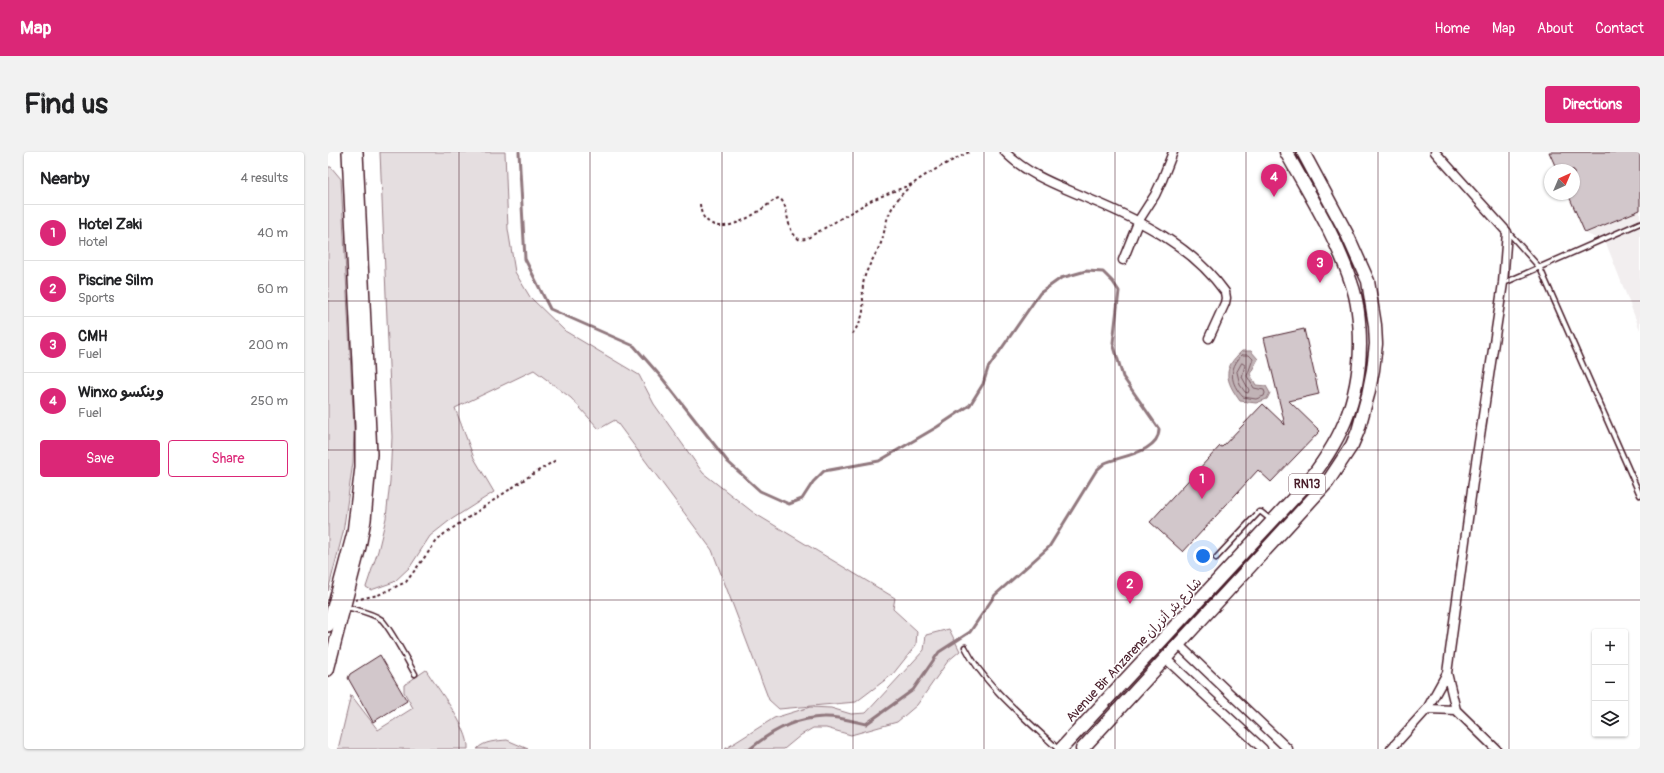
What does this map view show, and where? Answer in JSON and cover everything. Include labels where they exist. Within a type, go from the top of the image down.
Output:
[{"type":"main road","points":[[328,626],[354,533],[361,468],[361,426],[348,152]]},
{"type":"main road","points":[[328,670],[360,547],[365,520],[371,454],[357,152]]},
{"type":"main road","name":"Avenue Bir Anzarene شارع بئر أنزران","points":[[1061,749],[1318,471],[1338,439],[1354,400],[1360,351],[1358,314],[1352,283],[1345,263],[1333,238],[1286,152]]},
{"type":"main road","name":"RN13","points":[[1082,749],[1327,483],[1352,445],[1358,431],[1368,395],[1376,344],[1373,307],[1368,281],[1347,234],[1303,152]]},
{"type":"main road","points":[[1168,634],[1178,645]]},
{"type":"main road","points":[[1155,648],[1166,659]]},
{"type":"street","points":[[1005,152],[1021,166],[1050,182],[1139,220],[1187,253],[1225,292],[1225,303],[1209,338]]},
{"type":"street","points":[[1123,260],[1139,220],[1157,190],[1172,152]]},
{"type":"street","points":[[1394,748],[1427,709],[1447,673],[1473,482],[1503,284],[1507,232],[1435,152]]},
{"type":"street","points":[[1178,645],[1288,749]]},
{"type":"street","points":[[1166,659],[1263,749]]},
{"type":"street","points":[[1447,673],[1456,710],[1496,749]]},
{"type":"street","points":[[1427,709],[1456,710]]},
{"type":"lane","points":[[1503,284],[1640,223]]},
{"type":"lane","points":[[1507,232],[1540,268],[1640,495]]},
{"type":"lane","points":[[1216,558],[1259,512],[1272,521]]},
{"type":"lane","points":[[345,603],[381,620],[388,628],[415,674]]},
{"type":"lane","points":[[965,647],[971,660],[986,680],[1058,749]]},
{"type":"path","points":[[700,204],[701,214],[704,218],[715,225],[720,226],[746,219],[779,198],[783,201],[790,229],[793,234],[800,240],[806,239],[872,200],[912,184],[969,152]]},
{"type":"path","points":[[852,334],[862,321],[864,308],[864,279],[881,243],[888,216],[902,194],[912,184]]},
{"type":"path","points":[[345,603],[378,595],[406,582],[432,547],[444,534],[528,477],[556,460]]},
{"type":"shaded area","points":[[380,152],[505,152],[508,229],[515,272],[530,297],[565,331],[639,375],[654,404],[703,473],[754,513],[895,598],[893,609],[917,631],[916,645],[893,674],[856,702],[779,709],[769,700],[712,550],[615,420],[599,429],[571,398],[534,370],[455,408],[474,458],[494,492],[449,521],[430,536],[410,567],[394,582],[371,590],[366,587],[378,551],[386,518],[390,481],[392,437]]},
{"type":"shaded area","points":[[328,167],[331,167],[341,179],[354,429],[353,462],[343,533],[328,591]]},
{"type":"shaded area","points":[[1640,210],[1640,330],[1606,243],[1585,233]]},
{"type":"shaded area","points":[[949,629],[960,651],[948,661],[917,705],[897,722],[851,735],[826,728],[813,728],[801,735],[784,749],[725,749],[774,718],[810,707],[831,708],[851,714],[866,713],[924,650],[926,635]]},
{"type":"shaded area","points":[[426,670],[445,698],[464,731],[468,749],[338,749],[351,695],[378,730],[413,708],[404,692],[404,685]]},
{"type":"shaded area","points":[[507,740],[528,749],[477,749],[483,744]]},
{"type":"water","points":[[1242,351],[1251,351],[1258,359],[1250,374],[1256,385],[1266,386],[1270,393],[1267,399],[1256,403],[1240,401],[1231,387],[1228,375],[1229,369],[1231,363]]},
{"type":"building","points":[[1549,152],[1640,152],[1640,210],[1585,233],[1571,200],[1580,200],[1580,164],[1554,164]]},
{"type":"building","points":[[1304,329],[1319,394],[1289,401],[1320,431],[1271,482],[1258,470],[1183,552],[1150,522],[1220,446],[1222,447],[1263,404],[1285,425],[1264,338]]},
{"type":"building","points":[[380,655],[407,701],[373,722],[348,678],[350,674]]},
{"type":"waterway","points":[[519,152],[525,259],[550,309],[634,346],[662,378],[728,462],[760,491],[789,504],[802,499],[813,482],[824,471],[879,461],[937,427],[970,405],[983,384],[988,368],[1040,293],[1061,278],[1086,271],[1103,272],[1113,282],[1119,291],[1113,343],[1123,377],[1159,429],[1158,437],[1147,448],[1105,463],[1096,471],[1049,547],[995,595],[970,632],[939,652],[913,690],[866,724],[834,717],[803,720],[784,727],[766,737],[750,749]]},
{"type":"place","name":"Winxo وينكسو","points":[[1274,197]]},
{"type":"place","name":"CMH","points":[[1320,283]]},
{"type":"place","name":"Hotel Zaki","points":[[1202,499]]},
{"type":"place","name":"Piscine Silm","points":[[1130,604]]}]
